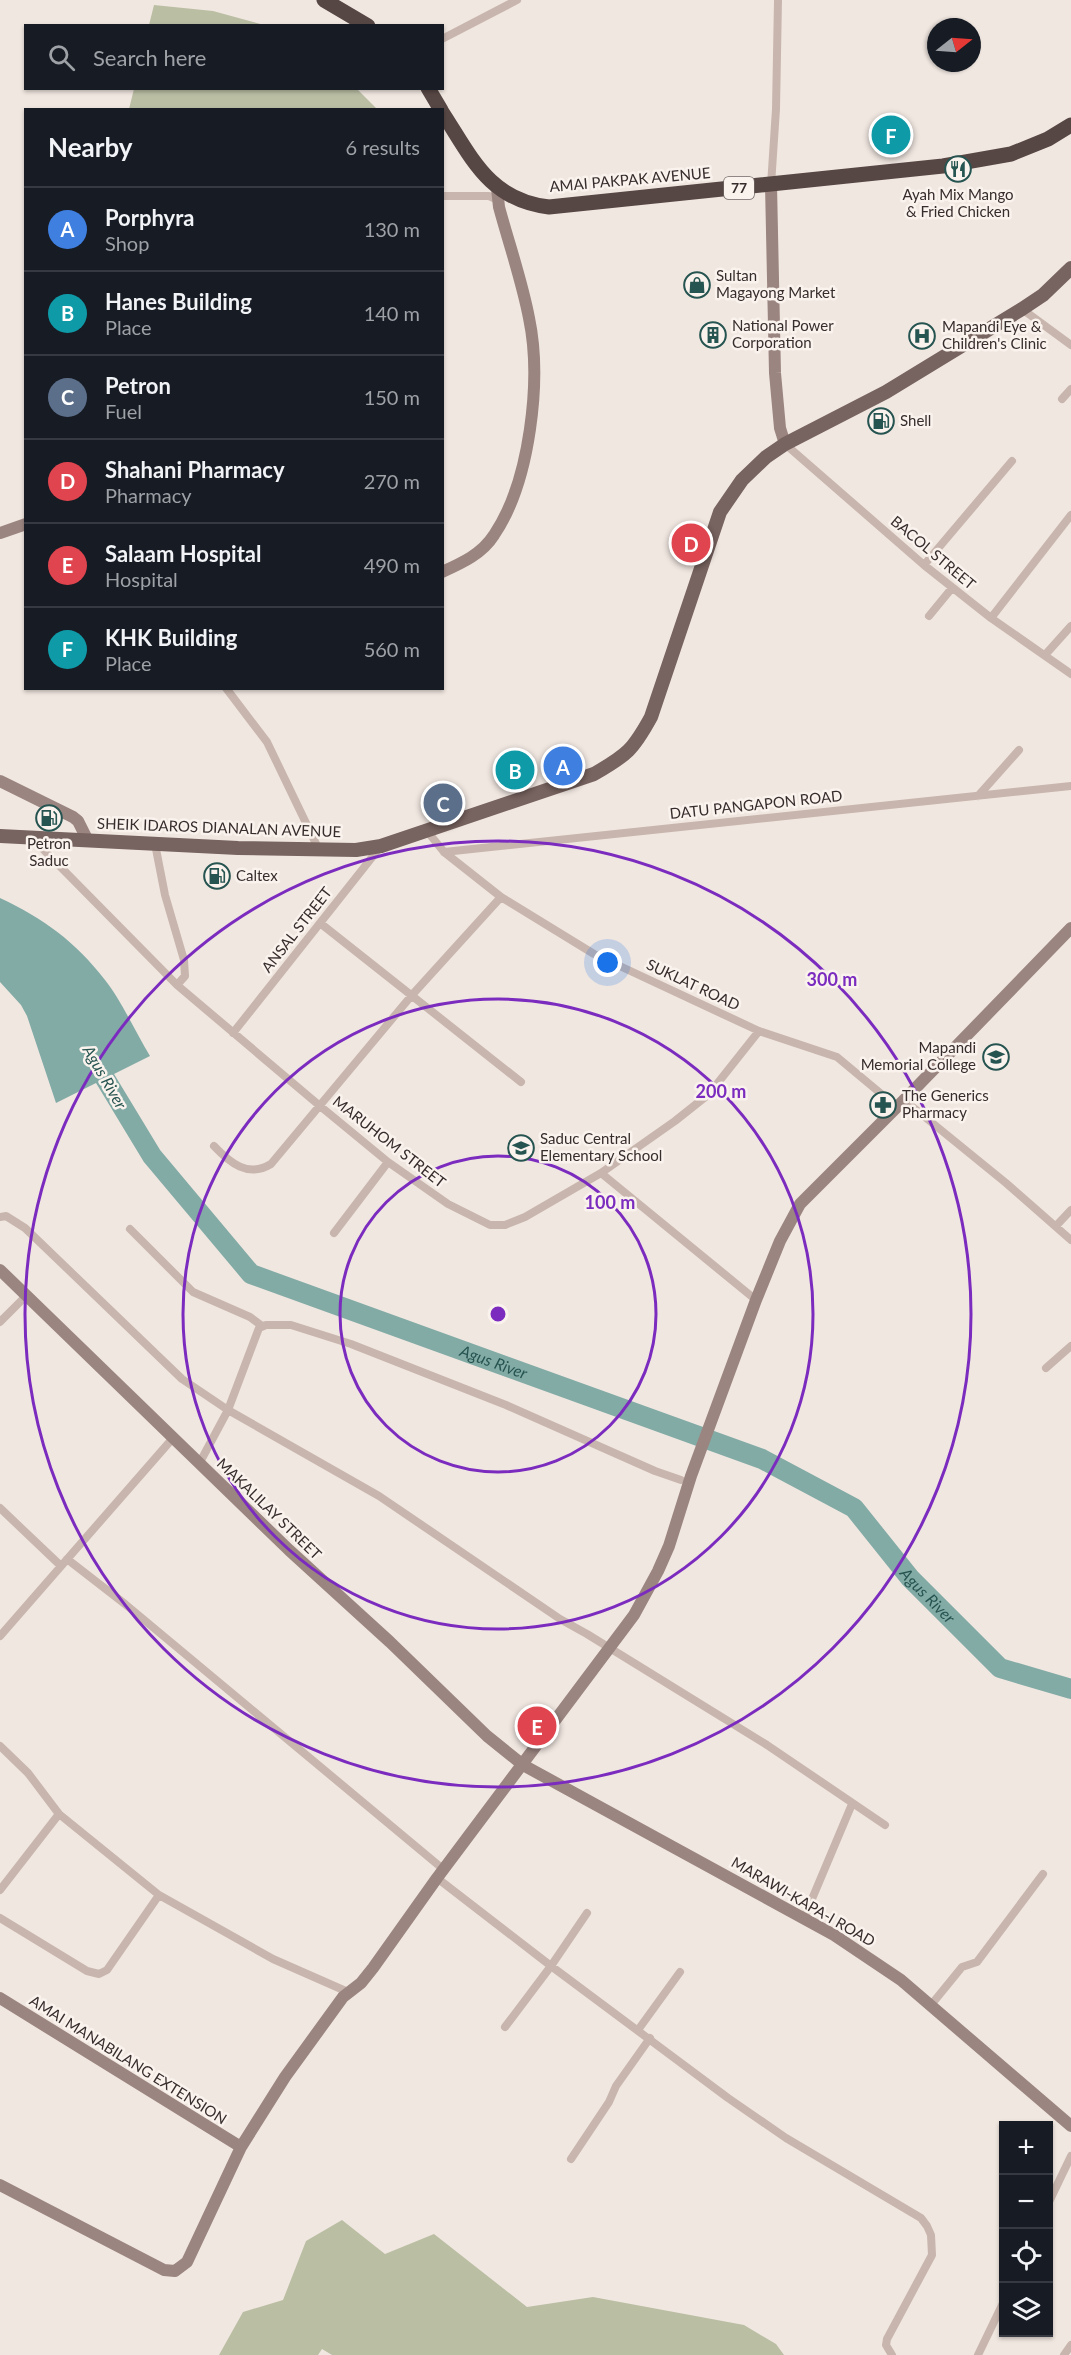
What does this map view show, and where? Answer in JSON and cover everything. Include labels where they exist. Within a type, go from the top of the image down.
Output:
[{"type":"highway","points":[[324,0],[365,24]]},
{"type":"highway","name":"AMAI PAKPAK AVENUE","points":[[429,90],[440,108]]},
{"type":"highway","name":"AMAI PAKPAK AVENUE","points":[[444,114],[497,194],[549,207],[943,166],[1011,154],[1048,139],[1071,125]]},
{"type":"main road","points":[[771,185],[775,373],[780,428],[785,444]]},
{"type":"main road","points":[[444,571],[468,560],[494,536],[525,461],[531,421],[534,391],[530,319],[497,194]]},
{"type":"main road","name":"SHEIK IDAROS DIANALAN AVENUE","points":[[0,836],[155,844],[356,850],[381,846],[594,774],[618,760],[636,745],[651,717],[720,512],[742,480],[766,457],[785,444],[886,392],[1043,296],[1071,268]]},
{"type":"main road","points":[[0,533],[24,525]]},
{"type":"main road","points":[[0,781],[73,817],[78,821],[87,839]]},
{"type":"main road","points":[[0,2185],[164,2270],[175,2271],[187,2262],[241,2147],[285,2077],[348,1992],[361,1983],[374,1968],[440,1874],[634,1615],[669,1546],[686,1478],[723,1390],[780,1241],[800,1204],[901,1104],[1071,928]]},
{"type":"main road","name":"MAKALILAY STREET","points":[[0,1270],[199,1464],[487,1736],[523,1764]]},
{"type":"main road","name":"MARAWI-KAPA-I ROAD","points":[[523,1764],[804,1918],[868,1956],[931,2005],[1071,2126]]},
{"type":"main road","name":"AMAI MANABILANG EXTENSION","points":[[0,1998],[241,2147]]},
{"type":"street","points":[[444,38],[517,0]]},
{"type":"street","points":[[771,185],[777,86],[778,0]]},
{"type":"street","points":[[444,196],[497,194]]},
{"type":"street","points":[[1022,309],[1071,345]]},
{"type":"street","points":[[1062,399],[1071,389]]},
{"type":"street","name":"BACOL STREET","points":[[785,444],[924,566],[991,618],[1071,674]]},
{"type":"street","points":[[924,566],[1012,460]]},
{"type":"street","points":[[991,618],[1071,515]]},
{"type":"street","points":[[929,616],[952,588]]},
{"type":"street","points":[[1045,655],[1071,626]]},
{"type":"street","points":[[228,690],[267,742],[319,850]]},
{"type":"street","points":[[978,796],[1019,750]]},
{"type":"street","name":"DATU PANGAPON ROAD","points":[[444,852],[1071,786]]},
{"type":"street","name":"SUKLAT ROAD","points":[[427,831],[444,852],[501,897],[594,954],[759,1031],[837,1057],[1006,1183],[1071,1240]]},
{"type":"street","name":"MARUHOM STREET","points":[[32,837],[177,985],[388,1162],[448,1204],[481,1222],[499,1226],[525,1217],[600,1173],[675,1121],[709,1094],[759,1031]]},
{"type":"street","points":[[155,844],[165,895],[186,970],[185,976],[177,985]]},
{"type":"street","name":"ANSAL STREET","points":[[233,1033],[381,846]]},
{"type":"street","points":[[214,1146],[223,1156],[243,1169],[262,1170],[271,1164],[412,995],[501,897]]},
{"type":"street","points":[[320,922],[521,1082]]},
{"type":"street","points":[[333,1233],[388,1162]]},
{"type":"street","points":[[600,1173],[756,1300]]},
{"type":"street","points":[[1056,1226],[1071,1210]]},
{"type":"street","points":[[0,1217],[6,1216],[25,1228],[182,1378],[228,1410],[379,1496],[560,1619],[767,1745],[885,1825]]},
{"type":"street","points":[[130,1229],[193,1292],[250,1317],[262,1326]]},
{"type":"street","points":[[0,1322],[26,1296]]},
{"type":"street","points":[[199,1464],[228,1410],[259,1328],[266,1324],[291,1325],[351,1344],[506,1405],[655,1471],[686,1478]]},
{"type":"street","points":[[1046,1368],[1071,1346]]},
{"type":"street","points":[[0,1636],[173,1438]]},
{"type":"street","points":[[0,1508],[61,1566]]},
{"type":"street","points":[[68,1558],[551,1966],[728,2098],[786,2138],[913,2212],[927,2226],[931,2235],[932,2255],[887,2338],[886,2345],[892,2355]]},
{"type":"street","points":[[0,1746],[28,1773],[59,1814],[159,1894],[273,1959],[348,1992]]},
{"type":"street","points":[[804,1918],[852,1804]]},
{"type":"street","points":[[0,1890],[59,1814]]},
{"type":"street","points":[[931,2005],[962,1967],[977,1962],[1043,1874]]},
{"type":"street","points":[[0,1918],[87,1971],[99,1974],[107,1970],[159,1894]]},
{"type":"street","points":[[505,2027],[587,1913]]},
{"type":"street","points":[[638,2030],[680,1972]]},
{"type":"street","points":[[571,2159],[609,2102],[616,2086],[650,2038]]},
{"type":"street","points":[[1053,2194],[1071,2156]]},
{"type":"street","points":[[978,2355],[999,2311]]},
{"type":"street","points":[[1064,2355],[1071,2345]]},
{"type":"green space","points":[[154,5],[213,11],[260,24],[149,24]]},
{"type":"green space","points":[[134,90],[358,90],[376,108],[129,108]]},
{"type":"green space","points":[[342,2220],[385,2254],[434,2234],[527,2307],[593,2297],[744,2325],[776,2344],[784,2355],[332,2355],[322,2349],[318,2355],[219,2355],[243,2312],[283,2300],[306,2241]]},
{"type":"water","points":[[0,898],[58,932],[94,966],[123,1007],[150,1056],[56,1103],[27,1016],[21,1005],[0,982]]},
{"type":"waterway","name":"Agus River","points":[[92,1057],[152,1156],[251,1274],[762,1459],[854,1508],[910,1578],[1000,1668],[1071,1689]]},
{"type":"place","name":"KHK Building","points":[[891,135]]},
{"type":"place","name":"Ayah Mix Mango & Fried Chicken","points":[[958,169]]},
{"type":"place","name":"Sultan Magayong Market","points":[[697,285]]},
{"type":"place","name":"National Power Corporation","points":[[713,335]]},
{"type":"place","name":"Mapandi Eye & Children's Clinic","points":[[922,336]]},
{"type":"place","name":"Shell","points":[[881,421]]},
{"type":"place","name":"Shahani Pharmacy","points":[[691,543]]},
{"type":"place","name":"Porphyra","points":[[563,766]]},
{"type":"place","name":"Hanes Building","points":[[515,770]]},
{"type":"place","name":"Petron","points":[[443,803]]},
{"type":"place","name":"Petron Saduc","points":[[49,818]]},
{"type":"place","name":"Caltex","points":[[217,876]]},
{"type":"place","name":"Mapandi Memorial College","points":[[996,1057]]},
{"type":"place","name":"The Generics Pharmacy","points":[[883,1105]]},
{"type":"place","name":"Saduc Central Elementary School","points":[[521,1148]]},
{"type":"place","name":"Salaam Hospital","points":[[537,1726]]}]
